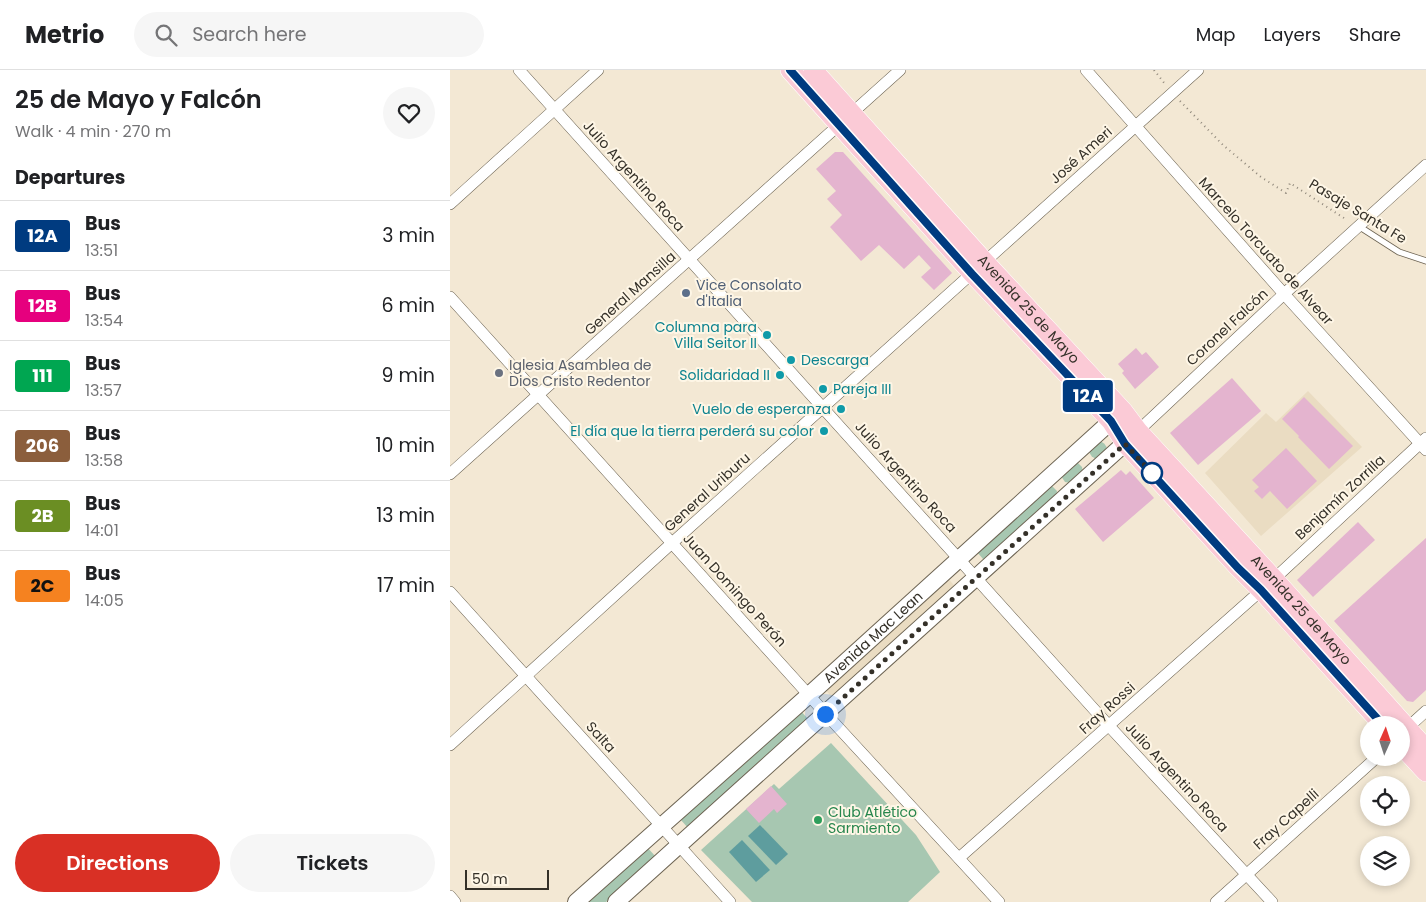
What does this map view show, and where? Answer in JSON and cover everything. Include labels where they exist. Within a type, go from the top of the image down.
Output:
[{"type":"main road","name":"Avenida 25 de Mayo","points":[[790,70],[845,119],[979,268],[1117,416],[1132,437],[1268,584],[1385,716]]},
{"type":"main road","name":"Avenida 25 de Mayo","points":[[813,70],[845,119]]},
{"type":"main road","name":"Avenida Mac Lean","points":[[576,902],[660,825],[809,695],[1117,416]]},
{"type":"main road","name":"Avenida Mac Lean","points":[[616,902],[1132,437]]},
{"type":"main road","points":[[1079,450],[1096,469]]},
{"type":"main road","points":[[1050,476],[1068,494]]},
{"type":"main road","name":"Avenida 25 de Mayo","points":[[1268,584],[1376,716]]},
{"type":"main road","name":"Avenida 25 de Mayo","points":[[1410,740],[1426,749]]},
{"type":"main road","name":"Avenida 25 de Mayo","points":[[1410,747],[1426,772]]},
{"type":"street","name":"Julio Argentino Roca","points":[[519,70],[1109,726],[1272,902]]},
{"type":"street","points":[[450,204],[598,70]]},
{"type":"street","name":"General Mansilla","points":[[450,474],[900,70]]},
{"type":"street","name":"Marcelo Torcuato de Alvear","points":[[1086,70],[1284,294],[1424,443]]},
{"type":"street","name":"José Ameri","points":[[979,268],[1198,70]]},
{"type":"street","name":"Coronel Falcón","points":[[1132,437],[1284,294],[1360,227],[1426,165]]},
{"type":"street","name":"General Uriburu","points":[[450,745],[979,268]]},
{"type":"street","name":"Juan Domingo Perón","points":[[450,297],[825,714],[999,902]]},
{"type":"street","name":"Benjamín Zorrilla","points":[[1268,584],[1424,443]]},
{"type":"street","name":"Fray Rossi","points":[[959,858],[1268,584]]},
{"type":"street","name":"Salta","points":[[450,592],[730,902]]},
{"type":"street","points":[[1410,728],[1426,711]]},
{"type":"street","name":"Fray Capelli","points":[[1216,902],[1367,766]]},
{"type":"street","points":[[450,896],[455,902]]},
{"type":"lane","name":"Pasaje Santa Fe","points":[[1360,227],[1400,252],[1426,261]]},
{"type":"path","name":"Pasaje Santa Fe","points":[[1154,70],[1172,93],[1222,145],[1261,177],[1286,193],[1290,183],[1340,217],[1360,227]]},
{"type":"shaded area","points":[[1308,391],[1362,447],[1261,536],[1205,473],[1266,413],[1276,422]]},
{"type":"shaded area","points":[[947,577],[957,589],[834,700],[824,688]]},
{"type":"green space","points":[[1094,441],[1102,441],[1107,446],[1105,457],[1094,459],[1089,454],[1089,446]]},
{"type":"green space","points":[[1071,463],[1078,463],[1082,467],[1083,473],[1071,483],[1065,482],[1061,476]]},
{"type":"green space","points":[[1051,485],[1057,491],[1056,497],[989,559],[983,559],[977,552]]},
{"type":"green space","points":[[799,709],[809,720],[689,829],[680,819]]},
{"type":"green space","name":"Club Atlético Sarmiento","points":[[831,743],[916,835],[940,872],[908,902],[752,902],[701,850],[774,784],[779,789]]},
{"type":"green space","points":[[646,846],[656,857],[606,902],[585,902]]},
{"type":"water","points":[[760,825],[788,854],[776,865],[748,836]]},
{"type":"water","points":[[742,840],[770,870],[756,882],[729,852]]},
{"type":"building","points":[[835,152],[843,152],[952,273],[934,290],[921,277],[931,268],[919,255],[904,269],[879,245],[861,261],[830,227],[842,215],[827,199],[836,191],[816,169]]},
{"type":"building","points":[[1136,348],[1142,355],[1146,352],[1159,367],[1135,389],[1122,373],[1124,371],[1118,364]]},
{"type":"building","points":[[1232,378],[1261,411],[1198,465],[1170,433]]},
{"type":"building","points":[[1304,397],[1353,446],[1329,469],[1282,419]]},
{"type":"building","points":[[1286,448],[1317,481],[1287,509],[1270,491],[1262,499],[1254,491],[1259,487],[1252,480]]},
{"type":"building","points":[[1121,470],[1126,475],[1130,471],[1154,498],[1103,542],[1075,509]]},
{"type":"building","points":[[1358,522],[1375,540],[1313,597],[1297,580]]},
{"type":"building","points":[[1426,538],[1426,690],[1413,702],[1407,701],[1334,621]]},
{"type":"building","points":[[771,786],[787,804],[777,813],[774,809],[759,823],[746,809]]},
{"type":"bus line","name":"12A","points":[[790,70],[972,274],[1111,421],[1125,444],[1375,716]]},
{"type":"place","name":"Vice Consolato d'Italia","points":[[686,293]]},
{"type":"place","name":"Columna para Villa Seitor II","points":[[767,335]]},
{"type":"place","name":"Descarga","points":[[791,360]]},
{"type":"place","name":"Iglesia Asamblea de Dios Cristo Redentor","points":[[499,373]]},
{"type":"place","name":"Solidaridad II","points":[[780,375]]},
{"type":"place","name":"Pareja III","points":[[823,389]]},
{"type":"place","name":"Vuelo de esperanza","points":[[841,409]]},
{"type":"place","name":"El día que la tierra perderá su color","points":[[824,431]]},
{"type":"place","name":"Club Atlético Sarmiento","points":[[818,820]]},
{"type":"route","points":[[825,714],[1125,444],[1152,473]]}]
